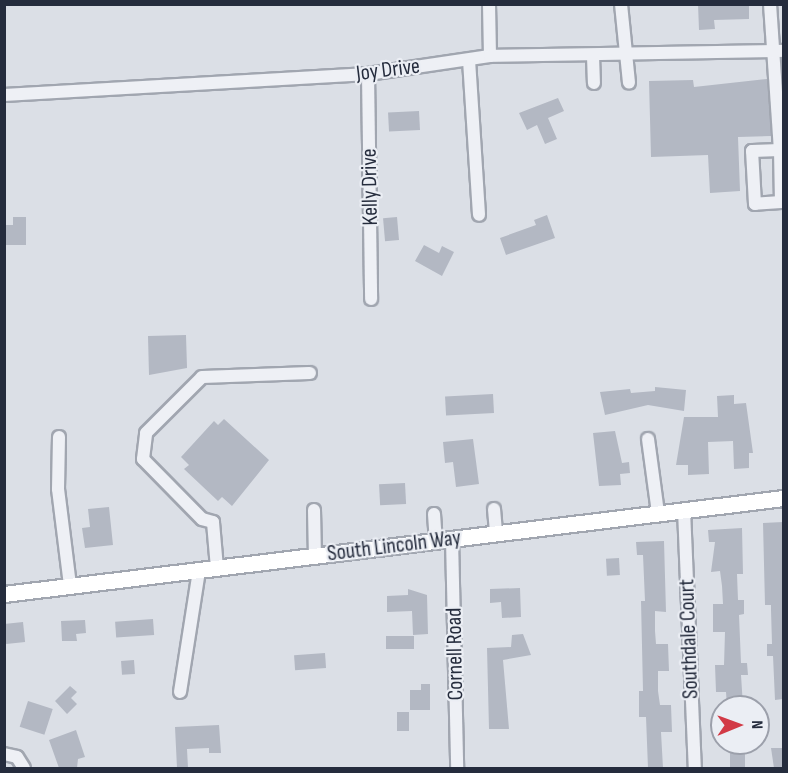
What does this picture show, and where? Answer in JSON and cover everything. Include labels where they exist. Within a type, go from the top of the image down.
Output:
[{"type":"main road","name":"South Lincoln Way","points":[[4,594],[783,498]]},
{"type":"street","points":[[489,4],[490,56]]},
{"type":"street","points":[[621,4],[624,55],[629,83]]},
{"type":"street","points":[[770,4],[778,52],[780,150],[779,205],[755,204],[752,151],[780,150]]},
{"type":"street","name":"Joy Drive","points":[[4,95],[368,74],[490,56],[778,52]]},
{"type":"street","points":[[593,56],[594,83]]},
{"type":"street","points":[[469,60],[479,215]]},
{"type":"street","name":"Kelly Drive","points":[[368,74],[371,299]]},
{"type":"street","points":[[217,568],[213,522],[202,519],[143,459],[146,433],[202,377],[310,373]]},
{"type":"street","points":[[59,437],[58,489],[70,586]]},
{"type":"street","points":[[648,439],[658,513]]},
{"type":"street","points":[[494,509],[496,533]]},
{"type":"street","points":[[314,510],[315,556]]},
{"type":"street","name":"Southdale Court","points":[[684,510],[695,768]]},
{"type":"street","points":[[434,514],[436,541]]},
{"type":"street","name":"Cornell Road","points":[[452,539],[457,768]]},
{"type":"street","points":[[180,692],[199,570]]},
{"type":"street","points":[[4,754],[17,757],[24,768]]},
{"type":"building","points":[[698,4],[749,4],[749,19],[714,20],[715,29],[699,30]]},
{"type":"building","points":[[767,79],[771,136],[738,137],[740,191],[710,193],[708,155],[651,157],[649,81],[693,80],[694,87]]},
{"type":"building","points":[[558,98],[564,111],[548,118],[557,139],[545,144],[537,125],[527,130],[519,113]]},
{"type":"building","points":[[419,111],[420,130],[389,132],[388,113]]},
{"type":"building","points":[[547,215],[555,238],[506,255],[500,238],[536,225],[534,220]]},
{"type":"building","points":[[13,217],[26,217],[26,245],[4,245],[4,225],[13,225]]},
{"type":"building","points":[[397,217],[399,240],[385,241],[383,218]]},
{"type":"building","points":[[424,245],[439,253],[442,246],[454,252],[442,276],[415,261]]},
{"type":"building","points":[[186,335],[187,368],[149,375],[148,336]]},
{"type":"building","points":[[655,387],[686,390],[684,411],[648,405],[605,415],[600,392],[630,389],[631,393],[655,391]]},
{"type":"building","points":[[493,394],[494,413],[446,415],[445,397]]},
{"type":"building","points":[[734,395],[734,404],[746,403],[753,453],[749,453],[749,468],[734,469],[733,441],[708,442],[709,474],[688,475],[688,465],[676,465],[684,417],[718,417],[717,396]]},
{"type":"building","points":[[224,419],[269,460],[232,506],[222,497],[218,501],[184,469],[189,465],[181,457],[214,421],[218,425]]},
{"type":"building","points":[[615,431],[622,463],[629,462],[630,473],[620,474],[621,485],[599,486],[593,433]]},
{"type":"building","points":[[473,439],[479,484],[456,487],[453,462],[445,463],[443,442]]},
{"type":"building","points":[[405,483],[406,504],[380,505],[379,484]]},
{"type":"building","points":[[109,507],[113,545],[85,548],[82,528],[90,527],[88,509]]},
{"type":"building","points":[[783,522],[783,699],[775,700],[773,656],[767,656],[767,644],[772,644],[771,605],[765,605],[763,523]]},
{"type":"building","points":[[742,528],[743,574],[737,574],[738,600],[744,600],[744,614],[739,615],[741,663],[747,663],[748,675],[741,675],[742,695],[726,695],[726,692],[716,692],[715,665],[724,665],[725,632],[713,632],[713,604],[723,604],[720,571],[711,572],[715,542],[709,542],[708,530]]},
{"type":"building","points":[[664,541],[666,612],[655,611],[655,631],[656,644],[668,644],[669,671],[658,671],[658,691],[660,705],[671,705],[672,732],[661,732],[663,768],[648,768],[646,717],[639,717],[639,691],[643,691],[641,601],[645,601],[643,555],[637,555],[636,542]]},
{"type":"building","points":[[619,558],[620,575],[607,576],[606,559]]},
{"type":"building","points":[[520,588],[521,617],[502,618],[501,602],[490,603],[490,589]]},
{"type":"building","points":[[408,589],[427,595],[428,634],[413,635],[412,611],[387,612],[387,596],[408,595]]},
{"type":"building","points":[[153,619],[154,635],[116,638],[115,622]]},
{"type":"building","points":[[85,620],[86,633],[76,634],[77,641],[62,641],[61,621]]},
{"type":"building","points":[[23,622],[25,642],[6,644],[4,624]]},
{"type":"building","points":[[523,634],[531,655],[503,660],[509,729],[489,729],[487,648],[511,647],[512,635]]},
{"type":"building","points":[[386,636],[414,636],[414,649],[386,649]]},
{"type":"building","points":[[325,653],[326,668],[295,670],[294,655]]},
{"type":"building","points":[[134,660],[135,674],[122,675],[121,661]]},
{"type":"building","points":[[421,684],[430,684],[430,710],[410,710],[410,690],[421,690]]},
{"type":"building","points":[[70,686],[77,692],[71,698],[77,704],[67,714],[55,701]]},
{"type":"building","points":[[28,701],[53,709],[44,735],[20,727]]},
{"type":"building","points":[[397,712],[409,712],[409,731],[397,731]]},
{"type":"building","points":[[219,725],[221,753],[209,753],[209,748],[187,749],[188,768],[177,768],[175,727]]},
{"type":"building","points":[[76,730],[85,757],[78,759],[77,768],[59,768],[49,740]]},
{"type":"building","points":[[771,748],[783,748],[783,768],[774,768]]},
{"type":"building","points":[[730,755],[745,755],[745,767],[730,767]]}]
